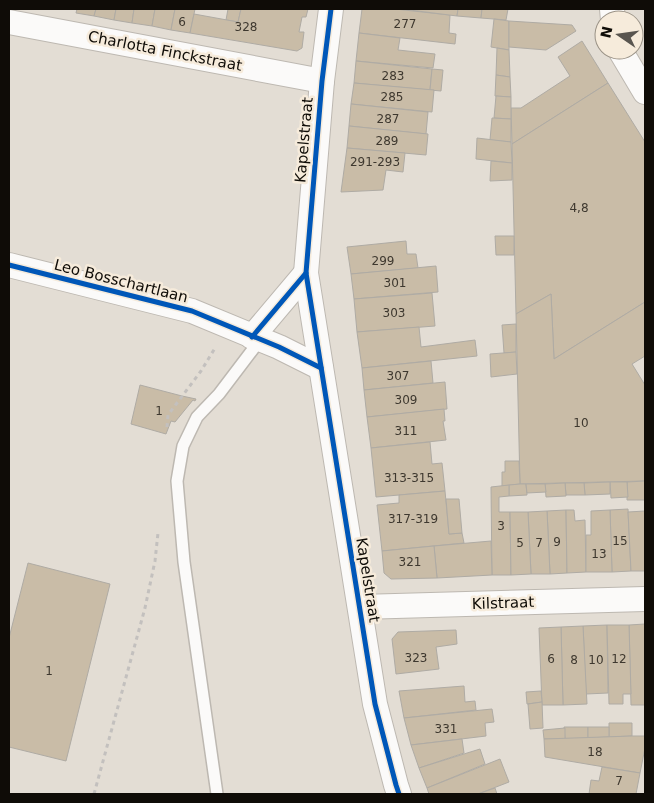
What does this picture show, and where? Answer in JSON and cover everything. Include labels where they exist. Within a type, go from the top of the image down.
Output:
[{"type":"street","name":"Kapelstraat","points":[[331,9],[322,81],[306,273],[375,704],[399,794]]},
{"type":"street","name":"Charlotta Finckstraat","points":[[9,22],[322,81]]},
{"type":"street","points":[[626,60],[645,92]]},
{"type":"street","name":"Leo Bosschartlaan","points":[[9,265],[192,311],[256,338]]},
{"type":"street","points":[[306,273],[256,338],[321,368]]},
{"type":"street","name":"Kilstraat","points":[[360,608],[645,599]]},
{"type":"lane","points":[[217,794],[184,562],[177,481],[183,446],[197,417],[219,394],[256,338]]},
{"type":"path","points":[[94,794],[155,561]]},
{"type":"building","points":[[77,9],[96,9],[94,16],[76,13]]},
{"type":"building","points":[[96,9],[116,9],[114,20],[94,16]]},
{"type":"building","points":[[116,9],[134,9],[132,23],[114,20]]},
{"type":"building","points":[[134,9],[155,9],[152,26],[132,23]]},
{"type":"building","points":[[155,9],[175,9],[171,30],[152,26]]},
{"type":"building","points":[[175,9],[195,9],[190,33],[171,30]]},
{"type":"building","points":[[228,9],[241,9],[238,22],[226,20]]},
{"type":"building","points":[[241,9],[308,9],[306,17],[302,17],[299,32],[304,32],[302,48],[297,51],[190,33],[194,14],[238,22]]},
{"type":"building","points":[[362,9],[395,9],[450,15],[449,33],[456,34],[455,44],[359,33]]},
{"type":"building","points":[[402,9],[458,9],[457,16]]},
{"type":"building","points":[[458,9],[482,9],[481,18],[457,16]]},
{"type":"building","points":[[482,9],[508,9],[506,20],[481,18]]},
{"type":"building","points":[[494,19],[509,21],[509,50],[491,47]]},
{"type":"building","points":[[509,21],[572,25],[576,31],[546,50],[509,47]]},
{"type":"building","points":[[359,33],[400,38],[398,50],[435,54],[433,68],[356,61]]},
{"type":"building","points":[[582,41],[608,83],[512,144],[511,108],[521,108],[570,76],[558,57]]},
{"type":"building","points":[[497,48],[509,50],[510,77],[496,75]]},
{"type":"building","points":[[356,61],[432,69],[430,90],[354,83]]},
{"type":"building","points":[[432,69],[443,70],[441,91],[430,90]]},
{"type":"building","points":[[496,75],[510,77],[511,97],[495,96]]},
{"type":"building","points":[[354,83],[434,90],[432,112],[351,104]]},
{"type":"building","points":[[608,83],[645,142],[645,302],[554,359],[551,294],[516,314],[512,144]]},
{"type":"building","points":[[496,96],[511,97],[511,119],[494,118]]},
{"type":"building","points":[[351,104],[428,112],[426,134],[349,126]]},
{"type":"building","points":[[492,118],[511,119],[511,142],[490,140]]},
{"type":"building","points":[[349,126],[428,134],[426,155],[347,148]]},
{"type":"building","points":[[477,138],[511,142],[512,163],[476,159]]},
{"type":"building","points":[[347,148],[405,153],[403,172],[386,170],[383,190],[341,192]]},
{"type":"building","points":[[491,161],[512,163],[512,180],[490,181]]},
{"type":"building","points":[[495,236],[514,236],[514,255],[496,255]]},
{"type":"building","points":[[406,241],[407,254],[416,254],[418,268],[351,274],[347,247]]},
{"type":"building","points":[[436,266],[438,292],[354,299],[351,274]]},
{"type":"building","points":[[432,293],[435,326],[357,332],[354,299]]},
{"type":"building","points":[[551,294],[554,359],[645,302],[645,356],[632,364],[645,385],[645,481],[520,484],[516,314]]},
{"type":"building","points":[[516,324],[516,352],[504,353],[502,325]]},
{"type":"building","points":[[419,327],[421,347],[475,340],[477,356],[362,368],[357,332]]},
{"type":"building","points":[[516,352],[517,374],[491,377],[490,354]]},
{"type":"building","points":[[431,361],[433,383],[364,390],[362,368]]},
{"type":"building","points":[[445,382],[447,409],[367,417],[364,390]]},
{"type":"building","points":[[140,385],[196,399],[195,401],[193,400],[175,422],[171,421],[166,434],[131,424]]},
{"type":"building","points":[[444,409],[445,421],[443,421],[446,440],[371,448],[367,417]]},
{"type":"building","points":[[430,442],[432,464],[442,463],[445,491],[376,497],[371,448]]},
{"type":"building","points":[[505,461],[519,461],[520,484],[502,486],[502,472],[505,472]]},
{"type":"building","points":[[645,481],[645,500],[627,500],[627,482]]},
{"type":"building","points":[[610,482],[627,482],[628,497],[611,498]]},
{"type":"building","points":[[610,482],[610,494],[585,495],[584,483]]},
{"type":"building","points":[[565,483],[584,483],[585,495],[566,495]]},
{"type":"building","points":[[565,483],[566,496],[546,497],[545,484]]},
{"type":"building","points":[[526,484],[527,495],[509,496],[509,485]]},
{"type":"building","points":[[526,484],[545,484],[546,492],[527,493]]},
{"type":"building","points":[[509,485],[509,496],[499,497],[499,512],[510,512],[511,575],[492,575],[491,487]]},
{"type":"building","points":[[445,491],[449,534],[462,533],[464,543],[382,551],[377,505],[399,503],[399,495]]},
{"type":"building","points":[[446,499],[459,499],[462,533],[449,534]]},
{"type":"building","points":[[628,509],[631,571],[612,572],[610,510]]},
{"type":"building","points":[[566,510],[567,573],[550,574],[547,511]]},
{"type":"building","points":[[566,510],[574,510],[575,521],[585,520],[586,572],[567,573]]},
{"type":"building","points":[[610,510],[612,572],[586,572],[586,535],[591,535],[591,511]]},
{"type":"building","points":[[547,511],[550,574],[531,574],[528,512]]},
{"type":"building","points":[[645,511],[645,571],[631,571],[628,512]]},
{"type":"building","points":[[510,512],[528,512],[531,574],[511,575]]},
{"type":"building","points":[[491,541],[492,575],[437,578],[434,546]]},
{"type":"building","points":[[434,546],[437,578],[391,579],[384,573],[382,551]]},
{"type":"building","points":[[28,563],[110,584],[66,761],[9,747],[9,638]]},
{"type":"building","points":[[645,624],[645,705],[631,705],[629,625]]},
{"type":"building","points":[[607,625],[608,693],[586,694],[583,626]]},
{"type":"building","points":[[607,625],[629,625],[631,694],[623,694],[623,704],[609,704]]},
{"type":"building","points":[[583,626],[587,704],[563,705],[561,627]]},
{"type":"building","points":[[561,627],[563,705],[542,705],[539,628]]},
{"type":"building","points":[[456,630],[457,644],[436,647],[439,669],[396,674],[392,639],[398,632]]},
{"type":"building","points":[[464,686],[465,702],[475,701],[476,710],[404,718],[399,691]]},
{"type":"building","points":[[541,691],[542,702],[527,704],[526,692]]},
{"type":"building","points":[[542,702],[543,728],[530,729],[528,704]]},
{"type":"building","points":[[492,709],[494,722],[485,723],[486,736],[411,745],[404,718]]},
{"type":"building","points":[[609,723],[632,723],[632,736],[609,737]]},
{"type":"building","points":[[564,727],[588,727],[588,738],[565,739]]},
{"type":"building","points":[[588,727],[609,727],[609,737],[588,738]]},
{"type":"building","points":[[565,728],[565,739],[544,739],[543,730]]},
{"type":"building","points":[[645,736],[645,748],[640,773],[545,757],[544,739]]},
{"type":"building","points":[[462,739],[464,753],[419,768],[411,745]]},
{"type":"building","points":[[480,749],[485,764],[427,788],[419,768]]},
{"type":"building","points":[[500,759],[509,782],[478,794],[429,794],[427,788]]},
{"type":"building","points":[[602,767],[640,773],[636,794],[589,794],[591,780],[599,781]]},
{"type":"building","points":[[495,788],[497,794],[478,794]]},
{"type":"cycle path","points":[[331,9],[322,81],[306,273],[375,704],[399,794]]},
{"type":"cycle path","points":[[9,265],[192,311],[279,347],[321,368]]},
{"type":"cycle path","points":[[252,337],[306,273]]}]
